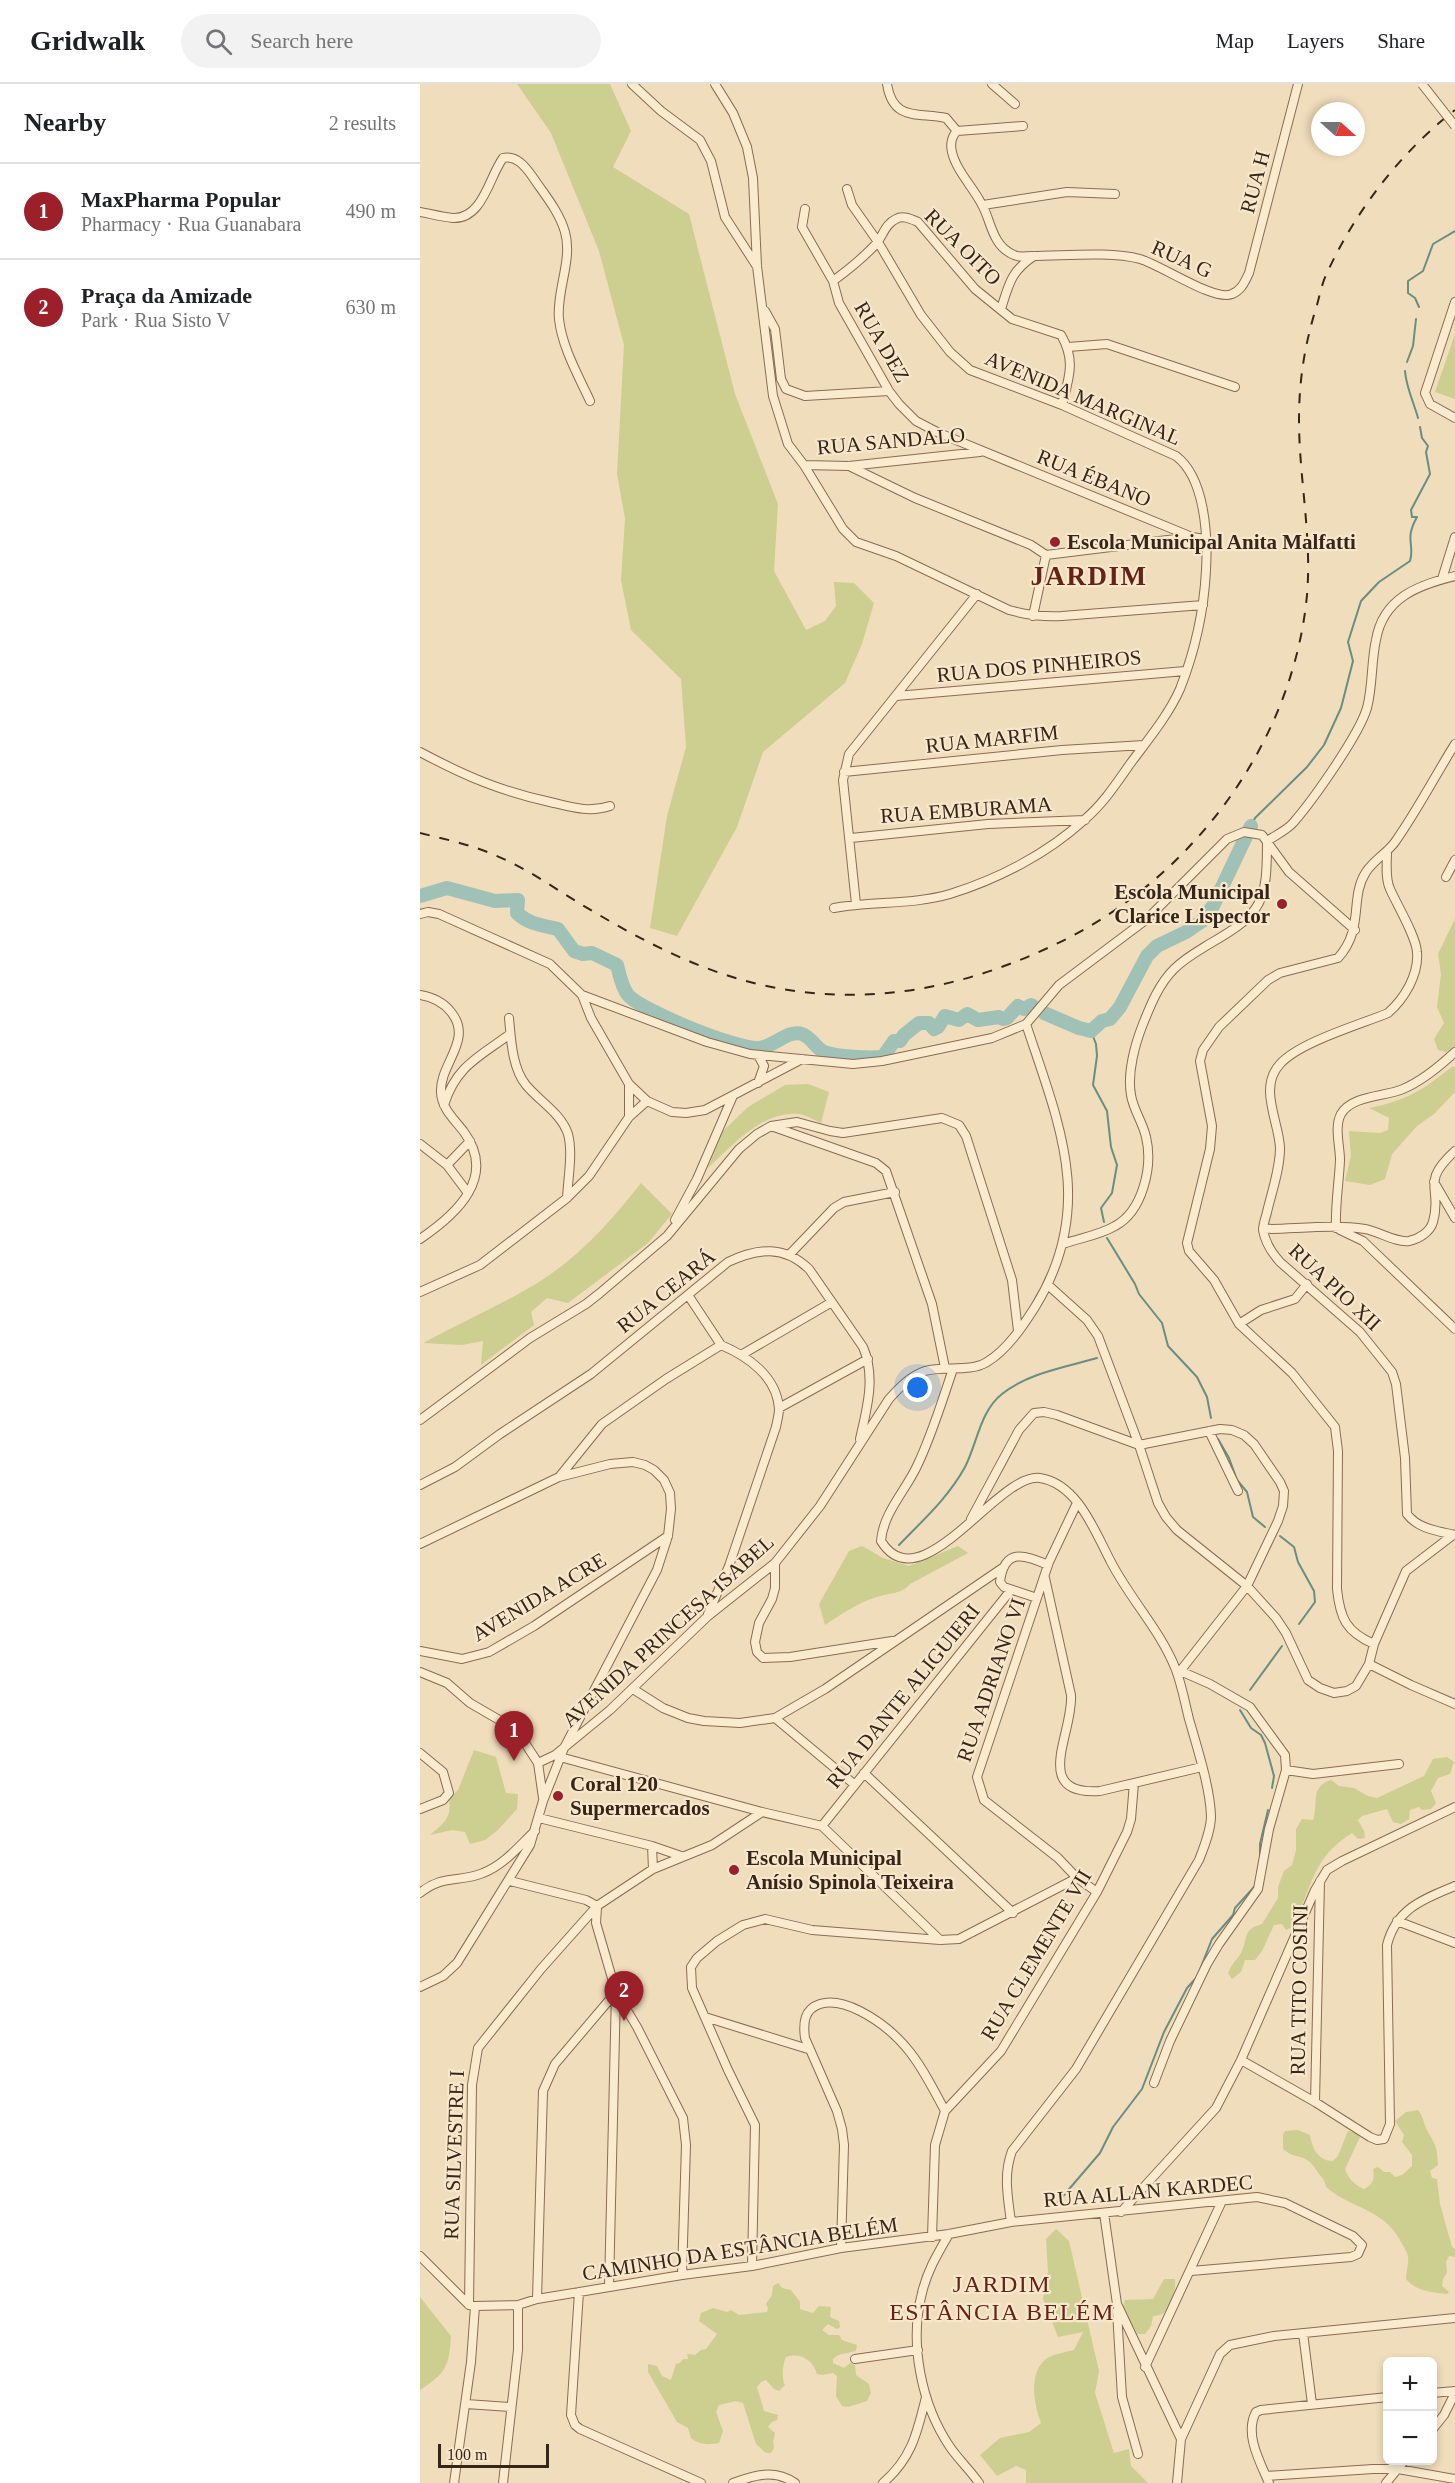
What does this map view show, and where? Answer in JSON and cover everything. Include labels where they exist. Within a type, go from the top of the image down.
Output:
[{"type":"street","points":[[632,84],[661,111],[700,140],[711,161],[726,217],[757,266]]},
{"type":"street","points":[[715,84],[733,113],[747,147],[753,178],[757,266],[772,396],[778,419],[788,444],[804,465],[843,529],[856,542],[896,556],[1009,610],[1033,616],[1062,616],[1203,604]]},
{"type":"street","points":[[887,84],[892,103],[896,107],[924,117],[946,118],[957,130],[1023,126]]},
{"type":"street","points":[[992,84],[1015,104]]},
{"type":"street","name":"RUA H","points":[[1242,287],[1249,273],[1298,84]]},
{"type":"street","points":[[1422,84],[1455,126]]},
{"type":"street","name":"RUA G","points":[[957,130],[952,138],[951,148],[954,158],[982,205],[1002,248],[1018,257],[1126,255],[1147,261],[1223,295],[1232,294],[1242,287]]},
{"type":"street","points":[[420,212],[453,218],[464,217],[473,211],[482,200],[503,158],[509,157],[517,160],[526,168],[559,215],[566,233],[567,248],[559,318],[562,336],[590,401]]},
{"type":"street","name":"AVENIDA MARGINAL","points":[[834,908],[856,904],[925,900],[984,882],[1024,863],[1084,820],[1102,802],[1144,746],[1170,706],[1197,636],[1203,604],[1206,563],[1199,495],[1193,474],[1186,463],[1176,456],[1062,405],[970,370],[950,352],[921,315],[878,242],[852,205],[847,189]]},
{"type":"street","points":[[982,205],[1068,192],[1115,194]]},
{"type":"street","name":"RUA DEZ","points":[[805,209],[802,227],[833,281],[839,303],[898,405],[916,421],[982,452]]},
{"type":"street","name":"RUA OITO","points":[[878,242],[885,228],[897,218],[908,217],[918,222],[975,290],[1012,319],[1060,335],[1068,346]]},
{"type":"street","points":[[833,281],[850,269],[878,242]]},
{"type":"street","points":[[1001,309],[1010,280],[1018,266],[1034,256]]},
{"type":"street","points":[[1455,302],[1425,393],[1430,404],[1455,418]]},
{"type":"street","points":[[763,307],[775,329],[781,379],[786,389],[805,396],[889,391]]},
{"type":"street","points":[[1062,405],[1070,374],[1068,346],[1107,344],[1235,387]]},
{"type":"street","name":"RUA SANDALO","points":[[804,465],[849,466],[982,452]]},
{"type":"street","name":"RUA ÉBANO","points":[[982,452],[1192,537]]},
{"type":"street","points":[[849,466],[915,498],[1031,545],[1046,555],[1192,537],[1205,539]]},
{"type":"street","points":[[1442,579],[1455,537]]},
{"type":"street","points":[[1033,616],[1046,555]]},
{"type":"street","points":[[1267,841],[1292,825],[1311,800],[1359,725],[1366,710],[1371,689],[1375,640],[1387,610],[1408,593],[1455,576]]},
{"type":"street","points":[[856,904],[843,772],[849,754],[976,594]]},
{"type":"street","name":"RUA DOS PINHEIROS","points":[[896,696],[1185,671]]},
{"type":"street","points":[[1374,1644],[1360,1638],[1351,1630],[1340,1610],[1337,1589],[1338,1451],[1335,1427],[1293,1373],[1239,1324],[1215,1280],[1189,1251],[1187,1243],[1210,1149],[1212,1126],[1200,1062],[1203,1050],[1219,1027],[1268,980],[1280,974],[1338,958],[1355,930],[1360,885],[1366,872],[1387,852],[1455,744]]},
{"type":"street","name":"RUA MARFIM","points":[[843,772],[1062,750],[1144,746]]},
{"type":"street","points":[[420,752],[466,777],[508,793],[590,810],[610,806]]},
{"type":"street","name":"RUA EMBURAMA","points":[[851,838],[988,824],[1084,820]]},
{"type":"street","points":[[582,995],[707,1042],[758,1055],[853,1064],[903,1058],[992,1038],[1026,1023],[1074,972],[1147,919],[1227,839],[1244,832],[1262,835],[1290,872],[1355,930]]},
{"type":"street","points":[[1063,1244],[1115,1226],[1136,1206],[1148,1162],[1146,1135],[1131,1096],[1130,1078],[1142,1027],[1155,996],[1175,968],[1190,956],[1239,927],[1253,913],[1267,881],[1267,841]]},
{"type":"street","points":[[1387,852],[1389,887],[1417,951],[1416,968],[1400,1002],[1388,1013],[1297,1051],[1280,1064],[1273,1074],[1270,1100],[1280,1149],[1263,1229],[1365,1229],[1407,1242],[1422,1236],[1429,1231],[1433,1222],[1433,1181],[1438,1169],[1455,1151]]},
{"type":"street","points":[[1446,877],[1455,860]]},
{"type":"street","points":[[420,914],[428,912],[439,914],[544,961],[559,971],[582,995],[591,1018],[629,1084],[647,1101],[666,1110],[686,1113],[705,1110],[802,1059]]},
{"type":"street","points":[[420,995],[430,997],[445,1005],[459,1025],[456,1048],[441,1082],[444,1106],[470,1141],[478,1168],[468,1193],[434,1229],[420,1239]]},
{"type":"street","points":[[591,1018],[605,1004]]},
{"type":"street","points":[[509,1018],[510,1034],[519,1073],[524,1083],[555,1114],[567,1132],[570,1145],[567,1198]]},
{"type":"street","name":"AVENIDA PRINCESA ISABEL","points":[[420,1987],[443,1976],[457,1963],[510,1881],[531,1845],[539,1818],[542,1796],[558,1756],[564,1748],[633,1689],[708,1616],[775,1563],[820,1506],[889,1399],[901,1387],[925,1371],[973,1367],[986,1363],[1018,1331],[1048,1285],[1063,1244],[1070,1191],[1068,1166],[1054,1109],[1026,1023]]},
{"type":"street","points":[[444,1106],[450,1085],[460,1072],[510,1034]]},
{"type":"street","points":[[1336,1228],[1335,1197],[1340,1155],[1338,1122],[1341,1113],[1350,1104],[1404,1089],[1421,1080],[1455,1052]]},
{"type":"street","points":[[758,1055],[764,1066],[758,1083]]},
{"type":"street","points":[[629,1084],[629,1117]]},
{"type":"street","points":[[667,1236],[697,1179],[732,1097]]},
{"type":"street","points":[[420,1292],[480,1265],[567,1198],[589,1176],[629,1117],[647,1101]]},
{"type":"street","points":[[420,1420],[538,1332],[586,1304],[667,1236],[739,1149],[757,1134],[771,1126],[797,1122],[830,1131],[854,1132],[942,1118],[959,1125],[966,1136],[1012,1280],[1018,1331]]},
{"type":"street","points":[[771,1126],[876,1163],[886,1171],[932,1304],[949,1368],[930,1437],[918,1465],[886,1521],[881,1541],[887,1550],[897,1555],[911,1557],[938,1547],[1019,1484],[1037,1478],[1062,1487],[1096,1529],[1111,1563],[1151,1622],[1178,1670],[1202,1767],[1211,1817],[1205,1846],[1076,2068],[1012,2151],[1006,2165],[1011,2222]]},
{"type":"street","points":[[447,1165],[470,1141]]},
{"type":"street","points":[[420,1144],[447,1165],[468,1193]]},
{"type":"street","points":[[1433,1181],[1455,1218]]},
{"type":"street","points":[[858,1446],[868,1404],[870,1382],[868,1359],[863,1347],[809,1269],[790,1254],[834,1208],[844,1202],[895,1192]]},
{"type":"street","points":[[1336,1228],[1363,1241],[1455,1329]]},
{"type":"street","name":"RUA PIO XII","points":[[1263,1229],[1271,1251],[1280,1262],[1360,1332],[1392,1372],[1396,1384],[1405,1458],[1407,1514],[1413,1521],[1425,1528],[1454,1535]]},
{"type":"street","name":"RUA CEARÁ","points":[[420,1485],[455,1467],[500,1434],[591,1374],[728,1262],[744,1254],[760,1251],[790,1254]]},
{"type":"street","points":[[1239,1324],[1261,1310],[1295,1299],[1307,1284]]},
{"type":"street","points":[[1048,1285],[1087,1320],[1098,1336],[1158,1503],[1166,1517],[1178,1530],[1247,1586],[1276,1618],[1286,1633],[1308,1680],[1320,1688],[1334,1693],[1347,1691],[1361,1680],[1406,1571],[1454,1535]]},
{"type":"street","points":[[688,1295],[721,1345],[741,1354],[757,1365],[775,1394],[779,1408],[776,1428],[755,1490],[729,1566],[708,1616]]},
{"type":"street","points":[[741,1354],[832,1302]]},
{"type":"street","points":[[559,1477],[602,1424],[666,1379],[721,1345]]},
{"type":"street","points":[[779,1408],[868,1359]]},
{"type":"street","points":[[968,1523],[1019,1430],[1034,1413],[1044,1412],[1057,1415],[1139,1445],[1209,1431],[1232,1430],[1244,1435],[1254,1444],[1284,1491],[1283,1506],[1247,1586],[1178,1670]]},
{"type":"street","points":[[1209,1431],[1238,1491]]},
{"type":"street","points":[[420,1544],[559,1477],[610,1464],[633,1462],[654,1470],[664,1480],[670,1493],[671,1509],[668,1536],[657,1570],[564,1748]]},
{"type":"street","name":"RUA ADRIANO VI","points":[[1077,1503],[1048,1565],[976,1777],[984,1800],[1097,1892]]},
{"type":"street","name":"AVENIDA ACRE","points":[[420,1651],[462,1659],[489,1652],[534,1626],[668,1536]]},
{"type":"street","points":[[1037,1598],[1004,1587],[1000,1582],[1004,1568],[1008,1560],[1026,1556],[1048,1565]]},
{"type":"street","points":[[775,1563],[775,1588],[756,1634],[757,1652],[763,1658],[790,1657],[894,1641]]},
{"type":"street","points":[[633,1689],[663,1708],[688,1718],[740,1723],[775,1718],[825,1689],[1004,1568]]},
{"type":"street","points":[[1045,1576],[1071,1695],[1072,1707],[1060,1754],[1060,1773],[1065,1784],[1073,1790],[1085,1792],[1202,1767]]},
{"type":"street","name":"RUA DANTE ALIGUIERI","points":[[822,1826],[1011,1590]]},
{"type":"street","points":[[1369,1664],[1455,1704]]},
{"type":"street","points":[[1154,2083],[1176,2028],[1213,1954],[1258,1888],[1269,1828],[1286,1770],[1285,1755],[1250,1707],[1210,1684],[1178,1670]]},
{"type":"street","points":[[420,1672],[447,1683],[470,1703],[501,1721],[525,1743],[538,1763]]},
{"type":"street","points":[[775,1718],[855,1785]]},
{"type":"street","points":[[420,1753],[443,1772],[449,1793],[443,1800],[420,1809]]},
{"type":"street","points":[[558,1756],[762,1812],[822,1826],[940,1940]]},
{"type":"street","name":"AVENIDA PRINCESA ISABEL","points":[[542,1796],[538,1763],[558,1756]]},
{"type":"street","points":[[1286,1770],[1313,1774],[1399,1764]]},
{"type":"street","points":[[864,1773],[1013,1912]]},
{"type":"street","name":"RUA CLEMENTE VII","points":[[932,2237],[935,2145],[945,2111],[1005,2045],[1097,1892],[1131,1819],[1134,1783]]},
{"type":"street","points":[[1121,2212],[1216,2108],[1241,2060],[1320,1879],[1327,1870],[1455,1807]]},
{"type":"street","name":"RUA SILVESTRE I","points":[[454,2483],[466,2404],[472,2306],[472,2085],[478,2048],[541,1969],[597,1905],[653,1869],[712,1845],[762,1812]]},
{"type":"street","points":[[539,1818],[652,1846],[681,1856]]},
{"type":"street","points":[[420,1893],[438,1881],[480,1874],[496,1867],[536,1830]]},
{"type":"street","points":[[652,1846],[653,1869]]},
{"type":"street","points":[[752,2266],[755,2125],[692,1988],[691,1967],[697,1958],[717,1941],[743,1925],[765,1919],[812,1930],[940,1940],[959,1939],[1077,1878]]},
{"type":"street","name":"RUA TITO COSINI","points":[[1315,2102],[1320,1879]]},
{"type":"street","points":[[510,1881],[586,1900],[597,1905],[596,1923],[616,1992],[637,2027],[683,2118],[686,2145],[682,2275]]},
{"type":"street","points":[[1241,2060],[1315,2102],[1370,2137],[1377,2140],[1384,2139],[1390,2124],[1387,1945],[1402,1914],[1420,1902],[1455,1886]]},
{"type":"street","points":[[1397,1921],[1455,1943]]},
{"type":"street","points":[[609,2288],[616,1992]]},
{"type":"street","points":[[537,2300],[543,2091],[555,2064],[616,1992]]},
{"type":"street","points":[[841,2248],[844,2145],[837,2111],[808,2049],[803,2026],[806,2015],[812,2007],[823,2003],[851,2006],[891,2031],[920,2063],[945,2111]]},
{"type":"street","points":[[705,2017],[808,2049]]},
{"type":"street","name":"RUA ALLAN KARDEC","points":[[1011,2222],[1271,2198],[1353,2236],[1362,2245],[1358,2254],[1350,2257],[1191,2271]]},
{"type":"street","points":[[1145,2367],[1222,2201]]},
{"type":"street","points":[[1104,2213],[1117,2304],[1122,2397],[1138,2454]]},
{"type":"street","name":"CAMINHO DA ESTÂNCIA BELÉM","points":[[472,2306],[518,2305],[579,2292],[752,2266],[841,2248],[932,2237],[1011,2222]]},
{"type":"street","points":[[949,2234],[932,2264],[922,2291],[916,2323],[918,2350],[926,2397],[938,2426],[950,2447],[979,2483]]},
{"type":"street","points":[[420,2256],[472,2306]]},
{"type":"street","points":[[579,2292],[571,2415],[575,2425],[605,2441],[701,2483]]},
{"type":"street","points":[[1117,2304],[1181,2439]]},
{"type":"street","points":[[503,2483],[518,2350],[518,2305]]},
{"type":"street","points":[[1177,2483],[1181,2439],[1220,2354],[1230,2345],[1303,2332],[1455,2318]]},
{"type":"street","points":[[1303,2332],[1312,2404]]},
{"type":"street","points":[[855,2359],[918,2350]]},
{"type":"street","points":[[1437,2393],[1455,2392],[1437,2424]]},
{"type":"street","points":[[883,2483],[907,2458],[914,2442],[926,2397]]},
{"type":"street","points":[[1383,2397],[1261,2409],[1253,2418],[1252,2438],[1267,2480],[1372,2469],[1398,2469],[1455,2479]]},
{"type":"street","points":[[466,2404],[511,2407]]},
{"type":"street","points":[[1386,2483],[1402,2465]]},
{"type":"street","points":[[733,2483],[763,2474],[775,2473],[795,2483]]},
{"type":"green space","points":[[517,84],[610,84],[631,131],[613,167],[689,214],[735,394],[778,504],[774,571],[806,630],[825,621],[836,606],[834,582],[854,583],[874,603],[862,644],[845,683],[763,752],[737,827],[677,936],[650,928],[667,816],[686,747],[681,679],[631,630],[621,580],[625,518],[617,474],[624,345],[599,251],[551,133]]},
{"type":"green space","points":[[1455,334],[1455,399],[1435,392]]},
{"type":"green space","points":[[1455,919],[1455,1046],[1446,1052],[1438,1050],[1434,1039],[1444,1023],[1437,1007],[1441,974],[1438,954]]},
{"type":"green space","points":[[1453,1066],[1455,1068],[1455,1092],[1434,1114],[1417,1126],[1392,1154],[1385,1179],[1370,1185],[1345,1181],[1351,1156],[1349,1131],[1380,1133],[1388,1130],[1389,1118],[1369,1108],[1405,1098],[1433,1082]]},
{"type":"green space","points":[[808,1084],[829,1092],[821,1123],[799,1114],[786,1114],[773,1118],[749,1131],[708,1168],[722,1132],[748,1107],[785,1085]]},
{"type":"green space","points":[[641,1183],[672,1214],[648,1243],[568,1303],[547,1298],[531,1312],[534,1325],[481,1365],[483,1341],[462,1345],[423,1343],[513,1297],[557,1270],[596,1236]]},
{"type":"green space","points":[[862,1546],[883,1558],[909,1566],[958,1546],[968,1553],[908,1587],[860,1604],[825,1625],[819,1604],[849,1551]]},
{"type":"green space","points":[[474,1750],[496,1757],[506,1793],[518,1794],[517,1809],[498,1830],[485,1840],[470,1844],[465,1832],[452,1830],[430,1835],[448,1816],[449,1799],[458,1790]]},
{"type":"green space","points":[[1447,1757],[1454,1762],[1450,1774],[1438,1778],[1431,1791],[1436,1803],[1431,1809],[1422,1810],[1419,1807],[1410,1810],[1409,1819],[1401,1824],[1393,1822],[1387,1809],[1362,1816],[1358,1820],[1365,1838],[1358,1839],[1352,1833],[1329,1853],[1315,1874],[1293,1927],[1286,1930],[1282,1924],[1274,1925],[1262,1951],[1255,1960],[1245,1960],[1241,1972],[1232,1979],[1228,1973],[1241,1953],[1248,1932],[1262,1924],[1278,1898],[1278,1887],[1284,1871],[1292,1865],[1296,1850],[1296,1829],[1302,1819],[1313,1820],[1317,1792],[1320,1787],[1331,1780],[1339,1786],[1354,1788],[1377,1798],[1424,1776],[1433,1759]]},
{"type":"green space","points":[[1418,2110],[1436,2148],[1438,2165],[1430,2171],[1432,2178],[1437,2179],[1440,2204],[1452,2247],[1455,2249],[1455,2257],[1449,2256],[1446,2262],[1447,2273],[1442,2286],[1449,2292],[1447,2294],[1425,2291],[1410,2283],[1406,2279],[1407,2252],[1393,2229],[1375,2215],[1326,2187],[1324,2180],[1310,2162],[1283,2149],[1285,2131],[1298,2130],[1310,2135],[1314,2149],[1323,2159],[1333,2161],[1338,2156],[1348,2131],[1357,2133],[1360,2137],[1345,2169],[1352,2181],[1364,2189],[1373,2181],[1373,2169],[1378,2167],[1395,2177],[1402,2175],[1412,2166],[1412,2155],[1402,2142],[1404,2135],[1395,2121],[1406,2112]]},
{"type":"green space","points":[[1056,2229],[1069,2241],[1099,2371],[1095,2393],[1114,2453],[1129,2449],[1131,2466],[1148,2483],[1026,2483],[1026,2470],[1016,2466],[997,2476],[980,2455],[1000,2438],[1029,2432],[1041,2423],[1034,2389],[1040,2365],[1049,2357],[1074,2350],[1083,2332],[1058,2337],[1043,2299],[1048,2271],[1046,2239]]},
{"type":"green space","points":[[1164,2279],[1175,2279],[1175,2291],[1169,2308],[1153,2316],[1151,2326],[1145,2334],[1137,2334],[1123,2307],[1125,2300],[1153,2299]]},
{"type":"green space","points":[[778,2283],[782,2288],[791,2290],[800,2302],[800,2309],[813,2313],[819,2306],[831,2307],[830,2317],[839,2321],[840,2327],[837,2329],[828,2324],[822,2330],[829,2335],[839,2335],[842,2340],[857,2345],[856,2351],[838,2355],[833,2359],[833,2363],[844,2368],[850,2363],[855,2365],[856,2375],[869,2384],[871,2393],[867,2401],[848,2407],[842,2406],[836,2396],[837,2376],[833,2373],[817,2374],[809,2361],[801,2356],[786,2357],[783,2367],[785,2385],[779,2391],[766,2380],[757,2387],[764,2411],[778,2415],[777,2420],[768,2427],[775,2433],[774,2448],[771,2453],[766,2453],[756,2444],[743,2403],[736,2401],[719,2405],[716,2412],[723,2431],[719,2443],[698,2442],[691,2438],[688,2428],[677,2422],[648,2372],[648,2364],[657,2366],[662,2376],[671,2380],[676,2364],[683,2359],[688,2359],[687,2354],[695,2355],[706,2349],[717,2334],[699,2321],[701,2313],[713,2308],[727,2312],[731,2310],[739,2315],[767,2312],[766,2304],[772,2295],[773,2286]]},
{"type":"green space","points":[[420,2297],[451,2336],[445,2368],[436,2379],[420,2390]]},
{"type":"waterway","points":[[1419,307],[1415,298],[1408,293],[1408,281],[1423,271],[1433,244],[1455,231]]},
{"type":"waterway","points":[[1407,362],[1413,346],[1416,319]]},
{"type":"waterway","points":[[1405,371],[1408,389],[1418,418]]},
{"type":"waterway","points":[[1251,826],[1255,818],[1307,767],[1324,745],[1341,708],[1353,661],[1348,642],[1361,601],[1379,582],[1410,561],[1410,537],[1417,517],[1412,517],[1411,510],[1430,474],[1426,452],[1428,446],[1422,438],[1420,427]]},
{"type":"waterway","points":[[1044,1013],[1091,1031],[1102,1021],[1110,1019],[1120,1007],[1147,956],[1157,946],[1186,932],[1202,921],[1213,906],[1251,826]]},
{"type":"waterway","points":[[420,896],[447,888],[495,901],[518,900],[517,913],[522,917],[536,924],[558,929],[574,951],[583,954],[592,953],[617,965],[626,992],[637,1002],[691,1028],[748,1047],[765,1047],[797,1033],[805,1035],[821,1050],[829,1054],[883,1057],[894,1041],[900,1041],[919,1023],[929,1023],[934,1029],[945,1016],[959,1020],[967,1014],[978,1020],[999,1017],[1003,1019],[1007,1018],[1018,1006],[1024,1009],[1033,1006]]},
{"type":"waterway","points":[[1091,1031],[1096,1044],[1097,1056],[1093,1085],[1107,1111],[1111,1147],[1117,1165],[1112,1193],[1101,1208],[1104,1222]]},
{"type":"waterway","points":[[1107,1238],[1139,1294],[1162,1323],[1168,1346],[1197,1377],[1207,1397],[1211,1418]]},
{"type":"waterway","points":[[899,1545],[951,1489],[965,1467],[989,1409],[1002,1394],[1035,1376],[1097,1358]]},
{"type":"waterway","points":[[1218,1439],[1229,1458],[1237,1480],[1247,1492],[1253,1517],[1265,1527]]},
{"type":"waterway","points":[[1280,1536],[1294,1547],[1298,1562],[1314,1591],[1315,1602],[1299,1624]]},
{"type":"waterway","points":[[1250,1690],[1282,1646]]},
{"type":"waterway","points":[[1240,1710],[1251,1728],[1261,1735],[1265,1743],[1274,1776],[1272,1788]]},
{"type":"waterway","points":[[1260,1861],[1260,1844],[1268,1810]]},
{"type":"waterway","points":[[1058,2202],[1100,2153],[1113,2127],[1142,2089],[1164,2032],[1187,1988],[1197,1977],[1212,1939],[1255,1886]]},
{"type":"railway","points":[[420,833],[483,850],[515,864],[623,928],[690,962],[738,979],[800,992],[837,995],[875,994],[948,983],[1019,960],[1054,945],[1103,918],[1149,885],[1190,846],[1226,803],[1256,755],[1281,704],[1298,651],[1307,595],[1308,551],[1299,405],[1306,347],[1321,289],[1339,250],[1366,205],[1398,163],[1435,126],[1455,110]]},
{"type":"place","name":"Escola Municipal Anita Malfatti","points":[[1055,542]]},
{"type":"place","name":"Escola Municipal Clarice Lispector","points":[[1282,904]]},
{"type":"place","name":"MaxPharma Popular","points":[[514,1761]]},
{"type":"place","name":"Coral 120 Supermercados","points":[[558,1796]]},
{"type":"place","name":"Escola Municipal Anísio Spinola Teixeira","points":[[734,1870]]},
{"type":"place","name":"Praça da Amizade","points":[[624,2021]]},
{"type":"district","name":"JARDIM","points":[[1089,576]]},
{"type":"district","name":"JARDIM ESTÂNCIA BELÉM","points":[[1002,2298]]}]
